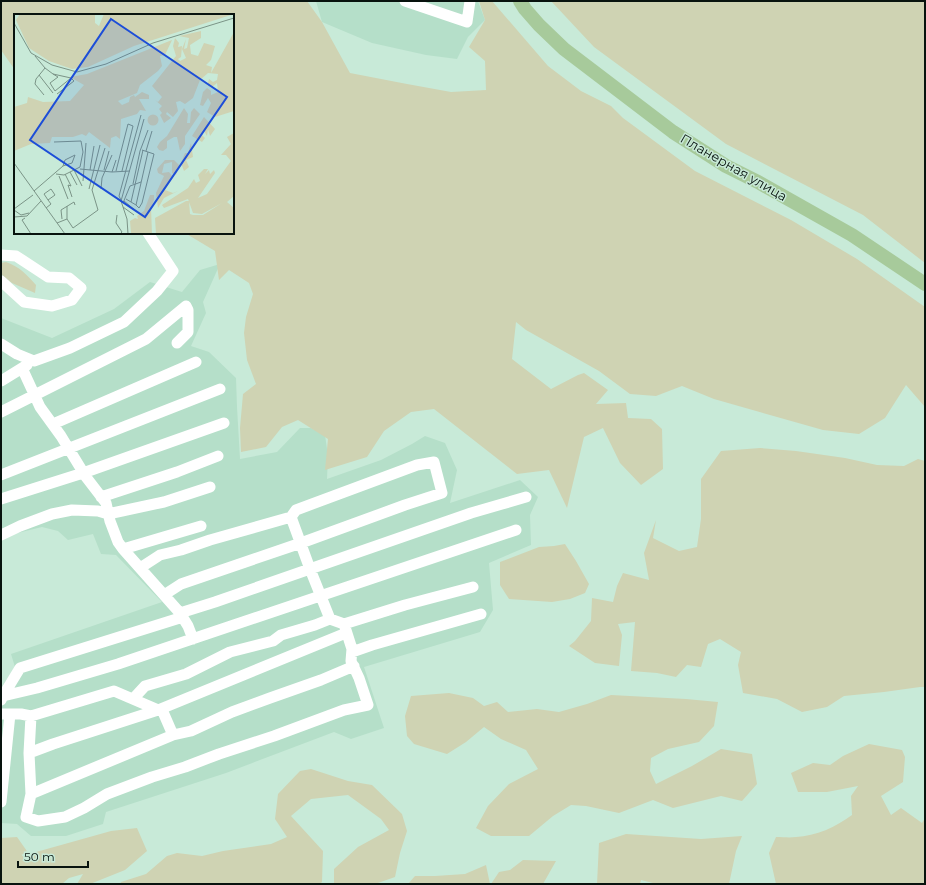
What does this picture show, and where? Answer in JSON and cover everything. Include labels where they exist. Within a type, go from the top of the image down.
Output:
[{"type":"main road","name":"Планерная улица","points":[[520,1],[539,26],[564,50],[674,132],[726,166],[852,234],[925,284]]},
{"type":"lane","points":[[405,1],[467,22],[470,1]]},
{"type":"lane","points":[[1,381],[34,361],[70,348],[124,322],[157,291],[173,271],[149,234]]},
{"type":"lane","points":[[1,255],[16,256],[48,277],[69,278],[81,288],[72,300],[52,306],[24,302],[1,281]]},
{"type":"lane","points":[[1,412],[146,339],[186,306],[188,310],[188,332],[177,343]]},
{"type":"lane","points":[[1,344],[17,354],[34,361]]},
{"type":"lane","points":[[52,424],[196,362]]},
{"type":"lane","points":[[22,368],[40,407],[69,449],[83,473],[106,503],[110,521],[118,542],[182,615],[193,639]]},
{"type":"lane","points":[[1,475],[220,388]]},
{"type":"lane","points":[[1,499],[83,473],[224,423]]},
{"type":"lane","points":[[102,497],[177,472],[218,456]]},
{"type":"lane","points":[[140,568],[160,555],[291,516],[296,510],[417,465],[434,462],[442,493],[405,505],[301,544],[181,584],[164,595]]},
{"type":"lane","points":[[1,535],[52,514],[72,510],[98,511],[108,514],[164,502],[210,487]]},
{"type":"lane","points":[[2,698],[20,668],[182,615],[215,602],[471,513],[526,497]]},
{"type":"lane","points":[[31,716],[29,753],[32,794],[26,817],[38,820],[65,817],[84,808],[107,794],[152,777],[274,736],[344,710],[368,705],[359,678],[351,661],[352,649],[345,628],[330,619],[291,516]]},
{"type":"lane","points":[[123,549],[201,526]]},
{"type":"lane","points":[[2,698],[118,664],[516,530]]},
{"type":"lane","points":[[29,753],[158,710],[345,628],[405,605],[473,587]]},
{"type":"lane","points":[[352,652],[481,614]]},
{"type":"lane","points":[[133,699],[145,686],[186,674],[230,652],[273,641],[281,635],[330,619]]},
{"type":"lane","points":[[32,794],[174,734],[191,731],[232,712],[321,680],[354,666]]},
{"type":"lane","points":[[1,802],[5,714],[31,716],[114,691],[163,712],[174,734]]},
{"type":"shaded area","points":[[1,1],[307,1],[322,22],[350,73],[451,92],[486,90],[485,61],[469,47],[485,20],[479,1],[492,1],[548,66],[581,91],[611,106],[623,118],[695,171],[791,220],[857,259],[925,307],[925,407],[906,385],[885,418],[859,434],[823,430],[714,399],[682,386],[656,396],[630,394],[599,371],[526,330],[516,322],[512,359],[551,389],[584,373],[608,390],[596,404],[626,403],[628,418],[651,419],[662,429],[663,469],[641,485],[620,463],[603,428],[584,437],[567,508],[549,470],[517,474],[434,409],[411,412],[384,431],[367,457],[325,470],[328,439],[298,420],[282,427],[266,447],[241,452],[240,428],[243,394],[256,384],[247,360],[244,333],[246,317],[253,294],[249,283],[229,270],[219,280],[215,251],[187,234],[234,234],[234,14],[14,14],[14,69],[1,50]]},
{"type":"shaded area","points":[[316,1],[478,1],[485,20],[468,37],[457,59],[426,55],[372,43],[322,22]]},
{"type":"shaded area","points":[[551,1],[925,1],[925,263],[863,215],[726,144],[594,47]]},
{"type":"shaded area","points":[[6,262],[19,269],[29,277],[36,285],[35,293],[12,283],[1,274],[1,263]]},
{"type":"shaded area","points":[[220,264],[203,302],[206,313],[191,346],[209,352],[236,378],[240,459],[277,452],[300,428],[311,428],[325,435],[328,456],[327,479],[381,460],[425,436],[445,443],[457,470],[450,503],[520,480],[538,497],[530,515],[531,545],[489,563],[493,610],[480,632],[364,667],[384,728],[351,739],[334,732],[226,773],[106,812],[103,824],[66,836],[31,836],[17,824],[1,823],[1,688],[15,667],[11,654],[162,602],[116,555],[101,554],[93,534],[68,540],[58,531],[42,527],[1,537],[1,318],[52,338],[114,309],[150,282],[182,292],[200,270]]},
{"type":"shaded area","points":[[760,448],[796,451],[845,458],[877,465],[904,466],[918,459],[925,461],[925,687],[844,696],[827,707],[802,712],[777,699],[743,693],[738,665],[741,652],[720,639],[708,644],[701,667],[687,665],[676,677],[657,673],[631,671],[635,622],[618,624],[622,635],[619,666],[595,663],[569,646],[575,641],[591,621],[592,598],[613,602],[617,586],[623,573],[649,580],[644,553],[656,520],[653,538],[679,551],[697,547],[701,519],[701,479],[721,451]]},
{"type":"shaded area","points":[[565,544],[589,584],[585,593],[570,599],[552,602],[509,599],[500,585],[500,562],[539,547]]},
{"type":"shaded area","points":[[449,693],[473,698],[484,706],[497,702],[508,712],[537,709],[559,712],[611,695],[718,702],[714,726],[699,742],[668,749],[651,758],[650,771],[656,784],[692,766],[721,749],[752,754],[757,784],[742,801],[721,796],[673,808],[653,800],[619,813],[586,806],[571,805],[553,816],[529,836],[491,836],[476,828],[488,806],[509,784],[538,769],[526,750],[501,739],[484,727],[466,742],[447,754],[414,744],[407,736],[405,716],[411,696]]},
{"type":"shaded area","points":[[869,744],[902,750],[905,757],[903,782],[881,796],[891,815],[901,808],[922,823],[925,818],[925,884],[776,884],[769,853],[776,837],[811,835],[833,827],[846,819],[852,815],[851,796],[858,786],[827,792],[798,792],[791,773],[813,763],[830,765],[843,756]]},
{"type":"shaded area","points":[[311,769],[348,781],[372,785],[402,814],[407,831],[400,853],[395,877],[375,884],[334,884],[334,869],[358,847],[389,830],[381,819],[348,795],[311,799],[291,816],[323,851],[322,882],[320,884],[120,884],[121,882],[146,874],[167,856],[177,853],[202,856],[223,851],[271,844],[287,837],[275,819],[278,794],[300,771]]},
{"type":"shaded area","points":[[137,828],[147,851],[125,870],[90,884],[77,884],[83,874],[69,878],[62,884],[1,884],[1,838],[17,837],[29,854],[111,831]]},
{"type":"shaded area","points":[[626,834],[701,839],[742,836],[736,851],[729,884],[657,884],[641,880],[640,884],[597,884],[599,843]]},
{"type":"shaded area","points":[[523,860],[556,861],[543,884],[491,884],[499,872],[510,870]]},
{"type":"shaded area","points":[[486,865],[490,884],[408,884],[415,876],[465,874]]}]
